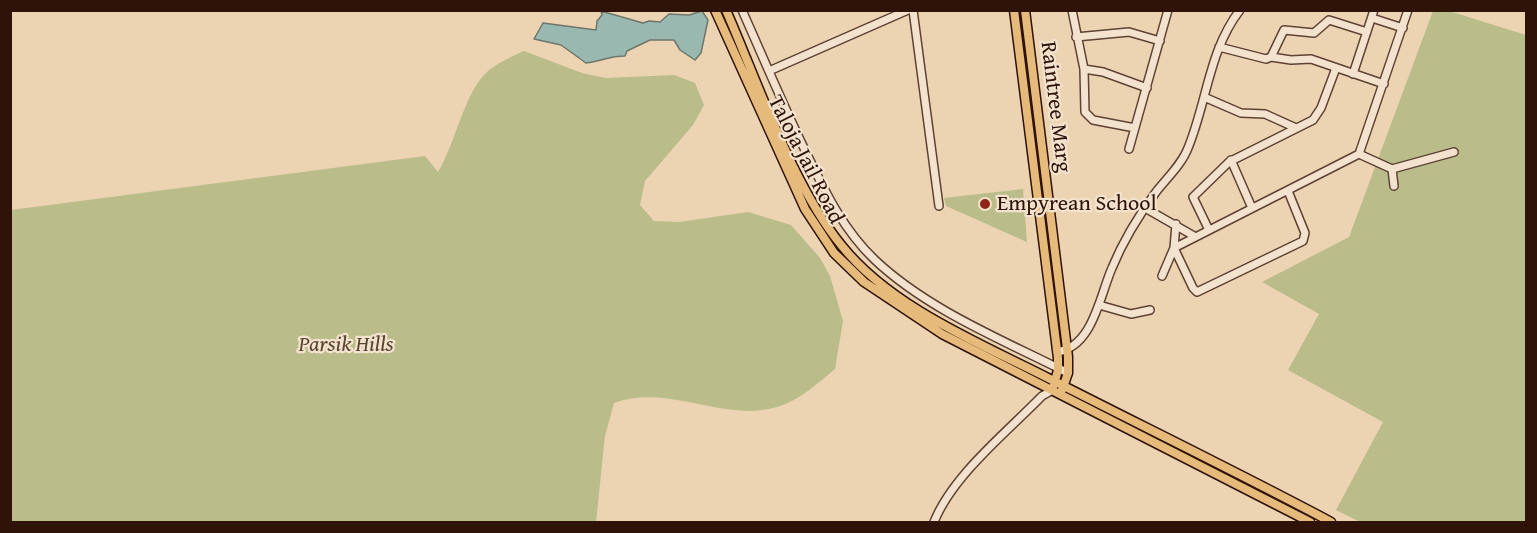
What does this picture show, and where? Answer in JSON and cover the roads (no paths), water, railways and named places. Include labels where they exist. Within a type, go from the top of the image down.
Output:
[{"type":"main road","name":"Taloja Jail Road","points":[[715,10],[789,179],[805,209],[834,253],[864,282],[926,325],[1055,393]]},
{"type":"main road","name":"Taloja Jail Road","points":[[726,10],[798,175],[842,246],[871,275],[907,301],[947,326],[1055,381]]},
{"type":"main road","name":"Raintree Marg","points":[[1014,10],[1057,352],[1055,393]]},
{"type":"main road","name":"Raintree Marg","points":[[1025,10],[1067,350],[1068,373],[1064,386],[1055,393]]},
{"type":"main road","points":[[1055,381],[1331,522]]},
{"type":"main road","points":[[1055,393],[1310,522]]},
{"type":"street","points":[[742,10],[825,192],[850,231],[874,260],[903,283],[944,309],[1068,373]]},
{"type":"street","points":[[769,71],[908,10]]},
{"type":"street","points":[[913,10],[939,206]]},
{"type":"street","points":[[1072,10],[1084,69],[1087,116],[1093,120],[1135,128]]},
{"type":"street","points":[[1129,149],[1168,10]]},
{"type":"street","points":[[1057,352],[1067,350],[1092,321],[1113,265],[1145,208],[1186,152],[1219,47],[1239,10]]},
{"type":"street","points":[[1174,248],[1208,228],[1288,191],[1359,154],[1408,10]]},
{"type":"street","points":[[1353,74],[1373,14],[1402,28]]},
{"type":"street","points":[[1271,57],[1284,30],[1314,33],[1329,21],[1367,32]]},
{"type":"street","points":[[1076,37],[1129,32],[1160,42]]},
{"type":"street","points":[[1219,47],[1260,59],[1271,57],[1292,60],[1311,59],[1384,84]]},
{"type":"street","points":[[1208,228],[1193,197],[1231,160],[1313,120],[1319,112],[1336,68]]},
{"type":"street","points":[[1084,69],[1103,72],[1147,88]]},
{"type":"street","points":[[1204,97],[1241,113],[1265,114],[1296,128]]},
{"type":"street","points":[[1359,154],[1392,169],[1454,152]]},
{"type":"street","points":[[1231,160],[1252,207]]},
{"type":"street","points":[[1392,169],[1394,186]]},
{"type":"street","points":[[1174,248],[1193,288],[1197,291],[1303,241],[1305,233],[1288,191]]},
{"type":"street","points":[[1145,208],[1194,236]]},
{"type":"street","points":[[1162,276],[1174,248],[1176,224]]},
{"type":"street","points":[[1099,305],[1131,314],[1150,310]]},
{"type":"street","points":[[934,522],[941,506],[955,486],[1042,396],[1055,393]]},
{"type":"water","points":[[601,11],[643,23],[660,22],[669,14],[689,15],[702,11],[708,20],[701,53],[695,60],[680,50],[674,40],[650,40],[627,51],[625,56],[586,63],[561,45],[534,39],[543,23],[596,30],[597,21],[602,15]]},
{"type":"place","name":"Empyrean School","points":[[985,204]]},
{"type":"park label","name":"Parsik Hills","points":[[346,345]]}]
